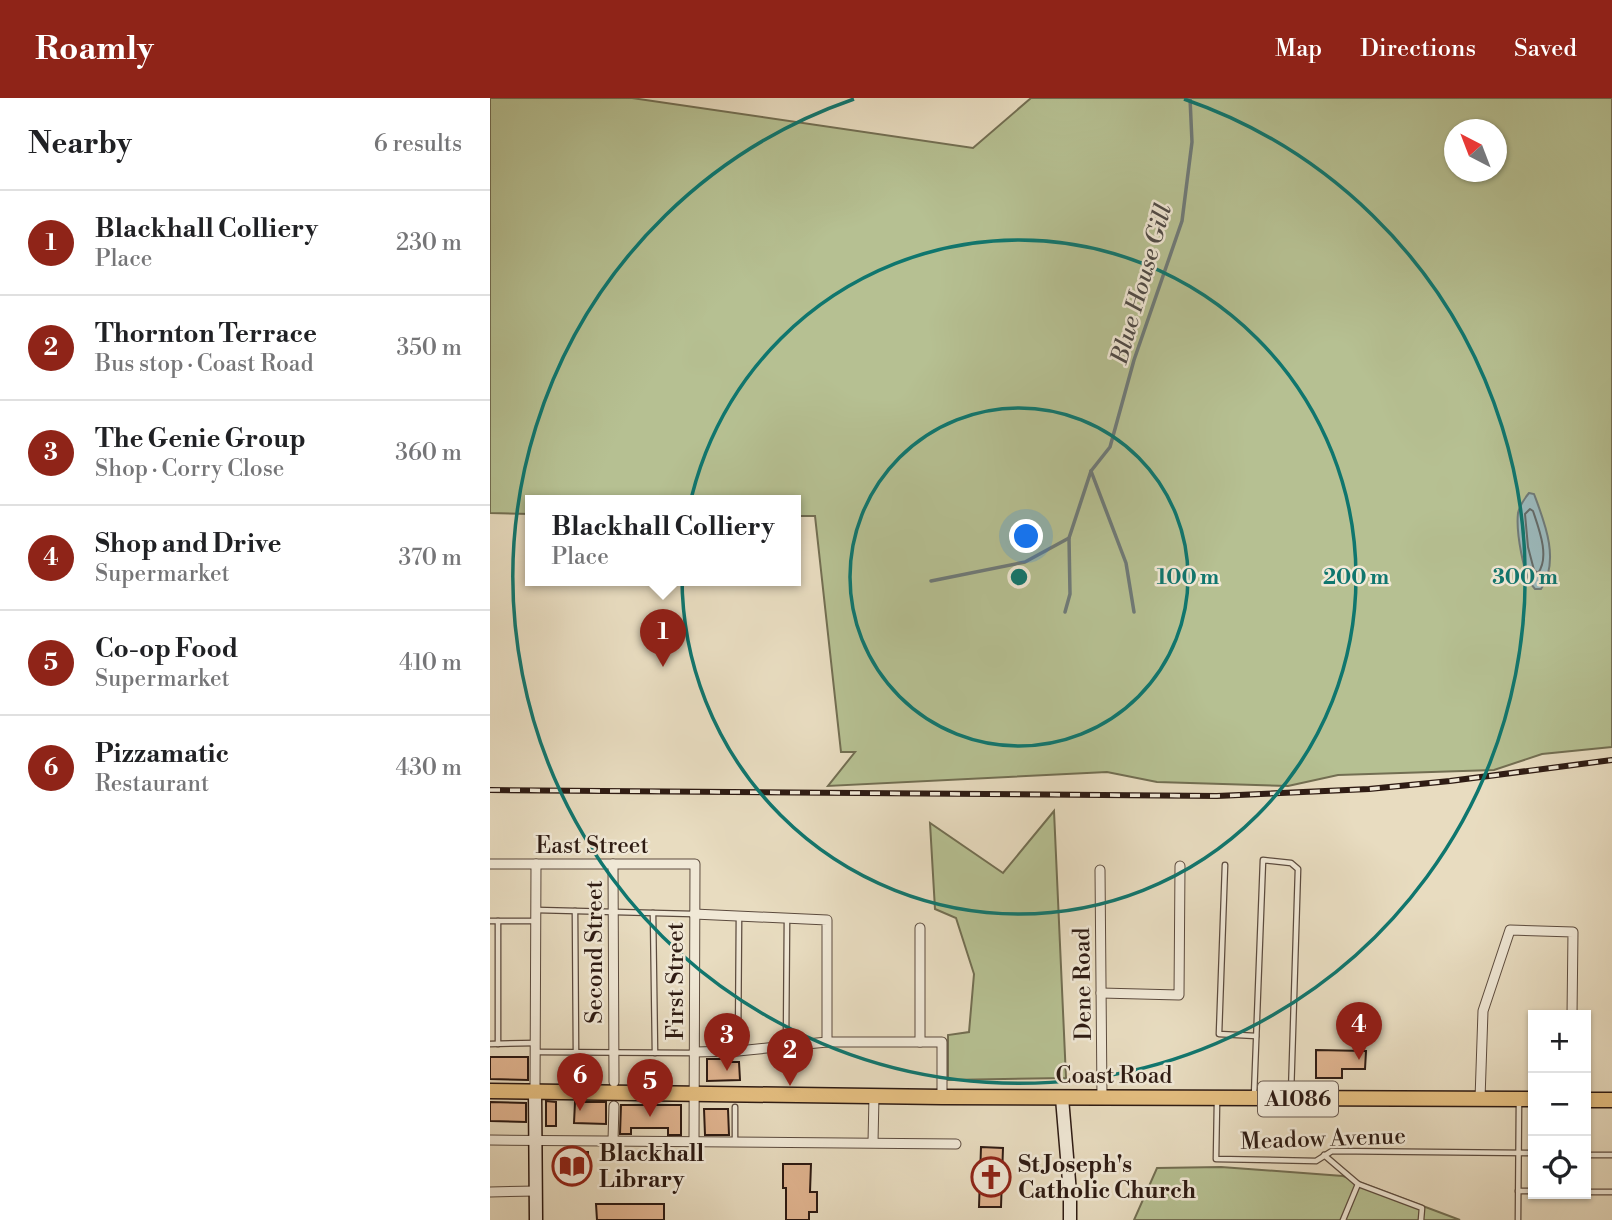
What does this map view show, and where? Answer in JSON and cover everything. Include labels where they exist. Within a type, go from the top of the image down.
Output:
[{"type":"main road","name":"A1086","points":[[490,1091],[694,1093]]},
{"type":"main road","name":"Coast Road","points":[[694,1093],[1062,1098],[1526,1099]]},
{"type":"main road","points":[[1591,1100],[1612,1100]]},
{"type":"street","name":"East Street","points":[[490,864],[695,864]]},
{"type":"street","points":[[536,864],[536,1220]]},
{"type":"street","name":"Second Street","points":[[613,864],[614,1082]]},
{"type":"street","name":"First Street","points":[[694,1141],[695,864]]},
{"type":"street","points":[[1101,993],[1179,995],[1180,866]]},
{"type":"street","name":"Dene Road","points":[[1100,870],[1102,1098]]},
{"type":"street","points":[[694,914],[827,920],[827,1042]]},
{"type":"street","points":[[920,928],[920,1042]]},
{"type":"street","points":[[1480,1099],[1483,1011],[1510,930],[1573,932],[1572,1010]]},
{"type":"street","points":[[694,1053],[827,1042],[942,1042],[942,1097]]},
{"type":"street","points":[[873,1142],[874,1096]]},
{"type":"street","points":[[1062,1098],[1070,1220]]},
{"type":"street","points":[[613,1140],[614,1106]]},
{"type":"street","points":[[490,1140],[956,1144]]},
{"type":"street","points":[[490,1192],[536,1191]]},
{"type":"lane","points":[[1254,1098],[1264,860],[1291,863],[1298,869],[1291,1098]]},
{"type":"lane","points":[[1225,865],[1219,1034],[1256,1036]]},
{"type":"lane","points":[[536,910],[694,914]]},
{"type":"lane","points":[[575,911],[576,1052]]},
{"type":"lane","points":[[653,913],[655,1053]]},
{"type":"lane","points":[[738,1051],[739,915]]},
{"type":"lane","points":[[786,1046],[787,917]]},
{"type":"lane","points":[[490,921],[536,921]]},
{"type":"lane","points":[[498,921],[498,1044]]},
{"type":"lane","points":[[490,1045],[576,1052],[694,1053]]},
{"type":"lane","name":"Meadow Avenue","points":[[1217,1098],[1216,1159],[1316,1161],[1332,1151],[1528,1153]]},
{"type":"lane","points":[[1518,1220],[1518,1153],[1526,1099]]},
{"type":"lane","points":[[735,1107],[735,1141]]},
{"type":"lane","points":[[1324,1155],[1358,1184],[1422,1208],[1421,1220]]},
{"type":"lane","points":[[1591,1155],[1612,1155]]},
{"type":"lane","points":[[1343,1220],[1358,1184]]},
{"type":"lane","points":[[1518,1191],[1528,1191]]},
{"type":"lane","points":[[1591,1192],[1612,1192]]},
{"type":"green space","points":[[490,98],[632,98],[973,148],[1031,98],[1612,98],[1612,747],[1542,754],[1494,770],[1338,775],[1288,786],[1157,782],[1107,772],[828,786],[855,752],[841,752],[815,516],[801,516],[801,495],[525,495],[525,514],[490,513]]},
{"type":"green space","points":[[1054,811],[1066,1078],[948,1080],[948,1035],[969,1032],[974,974],[956,918],[935,909],[930,823],[1003,873]]},
{"type":"green space","points":[[1221,1167],[1343,1176],[1460,1220],[1134,1220],[1157,1168]]},
{"type":"water","points":[[1529,493],[1534,494],[1549,542],[1547,578],[1541,589],[1535,589],[1527,575],[1519,542],[1518,513]]},
{"type":"building","points":[[1316,1050],[1366,1051],[1365,1069],[1342,1069],[1342,1078],[1316,1078]]},
{"type":"building","points":[[490,1057],[528,1057],[528,1080],[490,1079]]},
{"type":"building","points":[[707,1059],[739,1062],[740,1080],[707,1081]]},
{"type":"building","points":[[546,1101],[556,1102],[556,1126],[546,1126]]},
{"type":"building","points":[[490,1102],[526,1103],[526,1122],[490,1121]]},
{"type":"building","points":[[575,1102],[606,1102],[606,1124],[574,1123]]},
{"type":"building","points":[[621,1105],[681,1105],[681,1135],[668,1135],[668,1128],[631,1128],[631,1134],[620,1134]]},
{"type":"building","points":[[704,1109],[728,1109],[729,1135],[705,1135]]},
{"type":"building","name":"St Joseph's Catholic Church","points":[[981,1147],[1003,1148],[1001,1207],[979,1207]]},
{"type":"building","name":"Blackhall Library","points":[[575,1152],[588,1152],[587,1173],[557,1173],[557,1159],[574,1159]]},
{"type":"building","points":[[783,1164],[811,1164],[810,1192],[817,1192],[817,1212],[809,1212],[809,1220],[786,1220]]},
{"type":"building","points":[[596,1204],[664,1204],[664,1220],[597,1220]]},
{"type":"waterway","name":"Blue House Gill","points":[[931,581],[1025,562],[1069,538],[1091,471],[1110,447],[1134,360],[1182,221],[1192,142],[1190,98]]},
{"type":"waterway","name":"Blue House Gill","points":[[1091,471],[1126,563],[1134,612]]},
{"type":"waterway","name":"Blue House Gill","points":[[1065,612],[1070,594],[1069,538]]},
{"type":"railway","points":[[490,790],[1217,796],[1369,789],[1612,760]]},
{"type":"place","name":"Blackhall Colliery","points":[[663,667]]},
{"type":"place","name":"Shop and Drive","points":[[1359,1060]]},
{"type":"place","name":"The Genie Group","points":[[727,1071]]},
{"type":"place","name":"Thornton Terrace","points":[[790,1086]]},
{"type":"place","name":"Pizzamatic","points":[[580,1111]]},
{"type":"place","name":"Co-op Food","points":[[650,1117]]},
{"type":"place","name":"Blackhall Library","points":[[572,1166]]},
{"type":"place","name":"St Joseph's Catholic Church","points":[[991,1177]]}]
